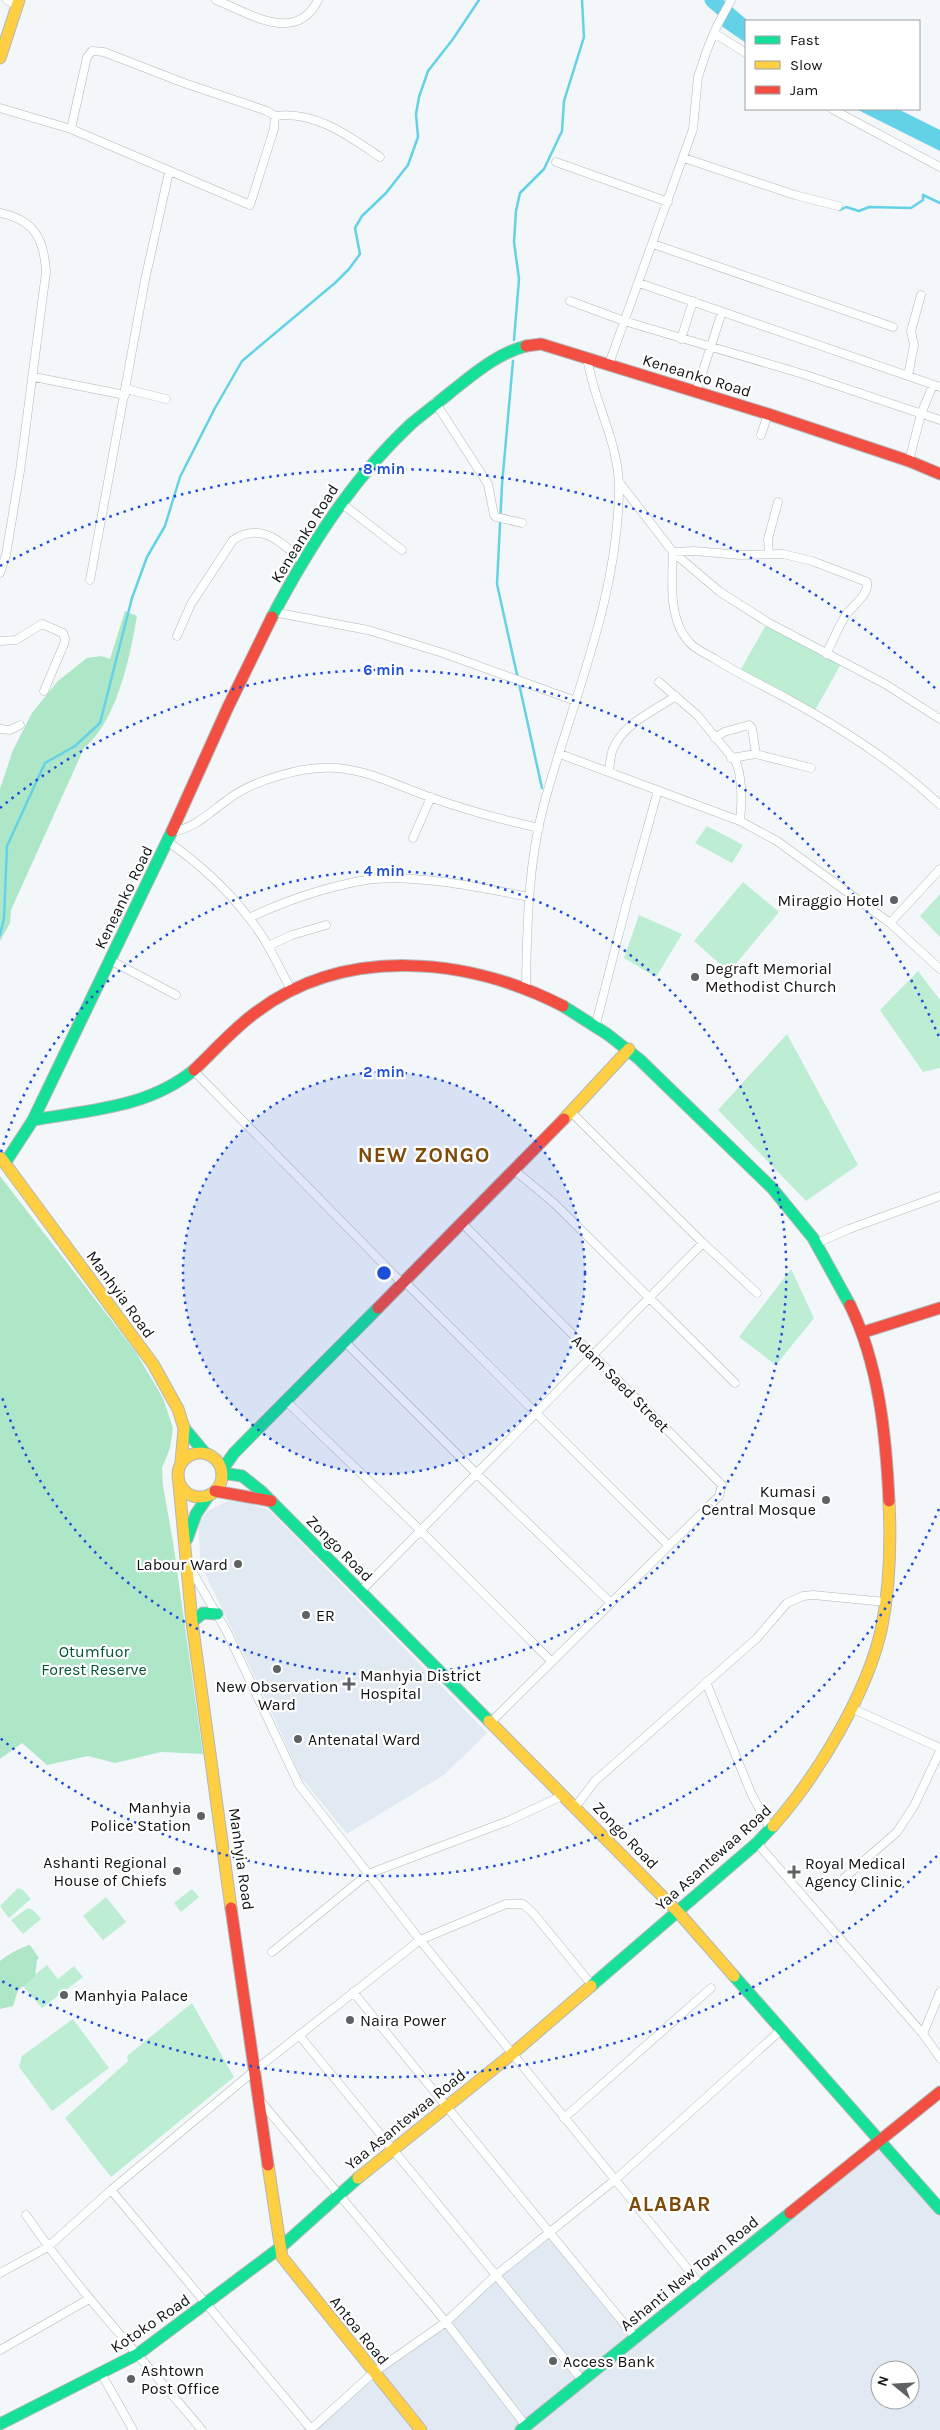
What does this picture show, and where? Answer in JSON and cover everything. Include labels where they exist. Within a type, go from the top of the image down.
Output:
[{"type":"street","points":[[0,58],[18,3],[7,0]]},
{"type":"street","points":[[216,0],[269,22],[287,25],[301,20],[312,12],[318,0]]},
{"type":"street","points":[[608,364],[684,158],[693,129],[698,77],[715,29],[729,4]]},
{"type":"street","points":[[715,29],[745,52]]},
{"type":"street","points":[[71,129],[87,57],[92,51],[104,52],[184,83],[267,111],[275,116],[287,114],[326,124],[380,157]]},
{"type":"street","points":[[0,108],[71,129],[250,205],[274,128],[275,116]]},
{"type":"street","points":[[834,110],[940,167]]},
{"type":"street","points":[[684,158],[795,195],[838,206]]},
{"type":"street","points":[[556,162],[668,202]]},
{"type":"street","points":[[90,580],[126,392],[145,280],[169,172]]},
{"type":"street","points":[[0,213],[22,219],[31,226],[45,256],[46,272],[34,377],[6,554],[0,573]]},
{"type":"street","points":[[653,244],[893,327]]},
{"type":"street","points":[[639,283],[936,386],[921,414],[908,460]]},
{"type":"street","points":[[908,376],[914,345],[910,331],[921,296]]},
{"type":"street","points":[[570,301],[624,322],[793,371],[940,420]]},
{"type":"street","points":[[681,339],[693,301]]},
{"type":"street","points":[[696,392],[722,312]]},
{"type":"street","name":"Keneanko Road","points":[[2,1160],[33,1120],[169,837],[273,612],[351,487],[396,436],[435,402],[508,351],[522,345],[540,344],[768,414],[908,460],[940,474]]},
{"type":"street","points":[[526,988],[529,897],[538,828],[594,647],[609,584],[616,533],[619,482],[616,458],[590,377],[586,357]]},
{"type":"street","points":[[34,377],[166,399]]},
{"type":"street","points":[[435,402],[488,484],[500,518],[522,523]]},
{"type":"street","points":[[762,435],[768,414]]},
{"type":"street","points":[[619,482],[673,552],[720,592],[746,610],[885,684],[940,719]]},
{"type":"street","points":[[769,554],[768,539],[778,502]]},
{"type":"street","points":[[341,503],[402,550]]},
{"type":"street","points":[[178,636],[191,604],[233,540],[242,534],[260,532],[273,536],[303,562]]},
{"type":"street","points":[[673,552],[797,556],[866,582],[867,587],[846,615],[826,654]]},
{"type":"street","points":[[673,552],[672,584],[676,616],[682,632],[690,643],[731,669],[821,717],[882,756],[940,805]]},
{"type":"street","points":[[273,612],[368,630],[443,653],[576,701]]},
{"type":"street","points":[[0,641],[16,640],[42,624],[63,633],[66,638],[44,691]]},
{"type":"street","points":[[659,682],[696,715],[739,770],[742,796],[740,821]]},
{"type":"street","points":[[609,772],[612,750],[619,738],[631,726],[676,696]]},
{"type":"street","points":[[0,729],[10,730],[20,725]]},
{"type":"street","points":[[715,738],[724,732],[749,725],[752,728],[756,754]]},
{"type":"street","points":[[560,754],[740,821],[777,841],[890,923],[940,969]]},
{"type":"street","points":[[731,758],[756,754],[811,768]]},
{"type":"street","points":[[292,992],[268,946],[249,918],[205,871],[169,837],[190,827],[231,797],[263,780],[333,766],[363,771],[479,813],[538,828]]},
{"type":"street","points":[[596,1024],[658,790]]},
{"type":"street","points":[[413,838],[431,797]]},
{"type":"street","points":[[890,923],[940,869]]},
{"type":"street","points":[[249,918],[301,895],[367,880],[415,880],[479,887],[529,897]]},
{"type":"street","points":[[268,946],[292,935],[326,924]]},
{"type":"street","points":[[110,960],[176,994]]},
{"type":"street","name":"Yaa Asantewaa Road","points":[[33,1120],[129,1102],[165,1090],[193,1070],[241,1024],[292,992],[322,978],[359,969],[388,965],[460,971],[526,988],[558,1001],[596,1024],[629,1049],[668,1083],[794,1212],[815,1244],[864,1332],[884,1426],[890,1526],[886,1602],[878,1644],[851,1708],[812,1779],[757,1843],[512,2054],[340,2193],[281,2247]]},
{"type":"street","points":[[186,1548],[191,1524],[222,1479],[222,1471],[234,1453],[571,1112],[629,1049]]},
{"type":"street","points":[[193,1070],[668,1545],[491,1722]]},
{"type":"street","points":[[571,1112],[703,1243],[757,1293]]},
{"type":"street","name":"Manhyia Road","points":[[2,1160],[153,1364],[178,1409],[184,1428],[181,1462]]},
{"type":"street","points":[[513,1169],[555,1204],[735,1383]]},
{"type":"street","points":[[815,1244],[849,1229],[940,1196]]},
{"type":"street","name":"Adam Saed Street","points":[[462,1222],[722,1485],[719,1496],[668,1545]]},
{"type":"street","points":[[361,1591],[703,1243]]},
{"type":"street","points":[[864,1332],[940,1308]]},
{"type":"street","points":[[344,1341],[476,1474],[611,1603]]},
{"type":"street","points":[[286,1400],[551,1661]]},
{"type":"street","points":[[184,1428],[210,1455],[222,1471]]},
{"type":"street","points":[[234,1453],[192,1454],[181,1462],[178,1474],[182,1488],[194,1496],[212,1493],[271,1501]]},
{"type":"street","name":"Zongo Road","points":[[222,1471],[242,1476],[271,1501],[576,1806],[678,1912],[940,2209]]},
{"type":"street","name":"Manhyia Road","points":[[178,1474],[192,1622],[257,2097],[281,2247]]},
{"type":"street","points":[[188,1565],[217,1614],[299,1785],[420,1940],[700,2284]]},
{"type":"street","points":[[576,1806],[595,1781],[757,1638],[780,1609],[794,1599],[813,1595],[886,1602]]},
{"type":"street","points":[[192,1622],[198,1614],[204,1612],[217,1614]]},
{"type":"street","points":[[706,1682],[751,1793],[770,1828]]},
{"type":"street","points":[[844,1878],[897,1832],[914,1806],[940,1749],[851,1708]]},
{"type":"street","points":[[272,1952],[368,1874],[508,1821],[564,1795]]},
{"type":"street","points":[[757,1843],[923,2034],[940,2058]]},
{"type":"street","points":[[0,2273],[48,2247],[111,2190],[254,2071],[420,1940],[506,1904],[523,1904],[534,1914],[591,1984]]},
{"type":"street","points":[[564,2118],[711,1988]]},
{"type":"street","points":[[353,1992],[636,2337]]},
{"type":"street","points":[[923,2034],[940,1992]]},
{"type":"street","points":[[111,2190],[311,2430],[373,2373],[446,2322],[496,2276],[616,2179],[782,2029]]},
{"type":"street","points":[[299,2035],[582,2380]]},
{"type":"street","points":[[879,2142],[940,2092]]},
{"type":"street","points":[[257,2097],[340,2193],[446,2322],[524,2428]]},
{"type":"street","name":"Ashanti New Town Road","points":[[524,2428],[700,2284],[879,2142]]},
{"type":"street","points":[[26,2215],[48,2247],[89,2299],[202,2430]]},
{"type":"street","name":"Kotoko Road","points":[[0,2424],[138,2354],[281,2247]]},
{"type":"street","name":"Antoa Road","points":[[281,2247],[287,2265],[421,2430]]},
{"type":"street","points":[[0,2350],[89,2299]]},
{"type":"street","points":[[102,2373],[133,2430]]},
{"type":"shaded area","name":"Manhyia District Hospital","points":[[228,1501],[248,1503],[269,1510],[487,1733],[444,1775],[347,1834],[300,1776],[201,1565],[198,1523],[208,1511]]},
{"type":"shaded area","points":[[881,2135],[940,2203],[940,2430],[428,2430],[380,2371],[547,2229],[635,2331]]},
{"type":"shaded area","points":[[368,2375],[413,2430],[303,2430]]},
{"type":"green space","points":[[125,611],[137,616],[126,669],[120,687],[105,722],[84,748],[11,910],[10,923],[0,941],[0,789],[13,750],[32,713],[58,681],[87,658],[101,656],[110,659]]},
{"type":"green space","points":[[767,623],[841,664],[814,712],[740,671]]},
{"type":"green space","points":[[707,826],[743,845],[732,863],[695,843]]},
{"type":"green space","points":[[743,882],[779,912],[729,972],[694,941]]},
{"type":"green space","points":[[940,894],[940,937],[920,916]]},
{"type":"green space","points":[[639,915],[682,934],[656,977],[624,958]]},
{"type":"green space","points":[[918,971],[940,1000],[940,1068],[923,1072],[880,1010]]},
{"type":"green space","points":[[787,1034],[858,1165],[806,1201],[718,1110]]},
{"type":"green space","name":"Otumfuor Forest Reserve","points":[[0,1176],[135,1351],[163,1398],[173,1428],[170,1448],[162,1468],[163,1486],[173,1542],[203,1754],[161,1752],[115,1763],[88,1756],[47,1765],[22,1743],[0,1759]]},
{"type":"green space","points":[[791,1269],[814,1318],[776,1365],[739,1337]]},
{"type":"green space","points":[[18,1888],[23,1890],[31,1899],[9,1918],[0,1906]]},
{"type":"green space","points":[[192,1889],[199,1897],[181,1912],[174,1903]]},
{"type":"green space","points":[[106,1897],[126,1922],[103,1940],[83,1916]]},
{"type":"green space","points":[[28,1908],[33,1910],[41,1919],[23,1934],[11,1920]]},
{"type":"green space","points":[[30,1945],[39,1958],[37,1960],[35,1977],[18,1990],[13,2006],[0,2009],[0,1961]]},
{"type":"green space","points":[[47,1965],[58,1979],[74,1966],[83,1977],[42,2008],[22,1985]]},
{"type":"green space","points":[[192,2003],[234,2077],[111,2177],[65,2118],[128,2061],[127,2056]]},
{"type":"green space","points":[[73,2019],[109,2068],[52,2111],[19,2067],[22,2056]]},
{"type":"water","points":[[730,9],[746,20],[745,42],[720,25]]},
{"type":"water","points":[[858,110],[900,110],[940,130],[940,151]]},
{"type":"waterway","points":[[0,935],[4,918],[7,846],[45,763],[75,746],[100,723],[132,598],[147,557],[165,526],[180,477],[215,408],[242,361],[335,283],[360,254],[355,228],[362,216],[386,193],[408,165],[418,137],[416,114],[419,97],[428,71],[453,39],[479,0]]},
{"type":"waterway","points":[[514,340],[519,279],[514,242],[516,211],[520,193],[544,169],[562,131],[564,101],[584,37],[582,0]]},
{"type":"waterway","points":[[712,0],[745,28]]},
{"type":"waterway","points":[[840,210],[846,207],[859,211],[869,207],[911,208],[923,200],[923,195],[940,203]]},
{"type":"waterway","points":[[513,361],[502,485],[497,584],[542,788]]},
{"type":"traffic: fast","points":[[272,617],[301,565],[333,515],[390,445],[411,424],[478,371],[506,353],[526,346]]},
{"type":"traffic: fast","points":[[5,1163],[33,1120],[172,831]]},
{"type":"traffic: fast","points":[[563,1006],[607,1034],[639,1059],[772,1188],[813,1238],[850,1305]]},
{"type":"traffic: fast","points":[[33,1120],[96,1110],[138,1100],[176,1083],[194,1070]]},
{"type":"traffic: fast","points":[[222,1470],[234,1453],[378,1308]]},
{"type":"traffic: fast","points":[[184,1428],[205,1453]]},
{"type":"traffic: fast","points":[[222,1473],[242,1476],[261,1491],[489,1721]]},
{"type":"traffic: fast","points":[[187,1539],[196,1514],[209,1495]]},
{"type":"traffic: fast","points":[[192,1622],[203,1613],[217,1614]]},
{"type":"traffic: fast","points":[[591,1986],[757,1843],[773,1826]]},
{"type":"traffic: fast","points":[[734,1976],[940,2209]]},
{"type":"traffic: fast","points":[[0,2424],[138,2354],[281,2247],[358,2178]]},
{"type":"traffic: fast","points":[[521,2430],[790,2213]]},
{"type":"traffic: slow","points":[[0,58],[19,0]]},
{"type":"traffic: slow","points":[[564,1119],[629,1049]]},
{"type":"traffic: slow","points":[[1,1158],[153,1364],[178,1409],[184,1428],[181,1462]]},
{"type":"traffic: slow","points":[[196,1453],[204,1453],[216,1459],[222,1475],[216,1491],[204,1497],[196,1497],[184,1491],[178,1479],[178,1471],[184,1459],[196,1453]]},
{"type":"traffic: slow","points":[[178,1474],[192,1622],[231,1908]]},
{"type":"traffic: slow","points":[[773,1826],[807,1783],[839,1732],[853,1706],[875,1652],[885,1611],[888,1580],[890,1548],[889,1501]]},
{"type":"traffic: slow","points":[[489,1721],[678,1912],[734,1976]]},
{"type":"traffic: slow","points":[[358,2178],[512,2054],[591,1986]]},
{"type":"traffic: slow","points":[[268,2165],[282,2257],[421,2430]]},
{"type":"traffic: jam","points":[[526,346],[541,344],[768,414],[909,461],[940,474]]},
{"type":"traffic: jam","points":[[172,831],[228,707],[272,617]]},
{"type":"traffic: jam","points":[[194,1070],[231,1033],[255,1013],[290,991],[328,976],[367,968],[407,966],[447,969],[487,977],[526,989],[563,1006]]},
{"type":"traffic: jam","points":[[378,1308],[564,1119]]},
{"type":"traffic: jam","points":[[850,1305],[868,1352],[879,1401],[886,1451],[889,1501]]},
{"type":"traffic: jam","points":[[864,1332],[940,1308]]},
{"type":"traffic: jam","points":[[215,1491],[271,1501]]},
{"type":"traffic: jam","points":[[231,1908],[268,2165]]},
{"type":"traffic: jam","points":[[790,2213],[940,2092]]},
{"type":"place","name":"Miraggio Hotel","points":[[894,900]]},
{"type":"place","name":"Degraft Memorial Methodist Church","points":[[695,977]]},
{"type":"place","name":"Kumasi Central Mosque","points":[[826,1500]]},
{"type":"place","name":"Labour Ward","points":[[238,1564]]},
{"type":"place","name":"ER","points":[[306,1615]]},
{"type":"place","name":"New Observation Ward","points":[[277,1669]]},
{"type":"place","name":"Manhyia District Hospital","points":[[349,1684]]},
{"type":"place","name":"Antenatal Ward","points":[[298,1739]]},
{"type":"place","name":"Manhyia Police Station","points":[[201,1816]]},
{"type":"place","name":"Ashanti Regional House of Chiefs","points":[[177,1871]]},
{"type":"place","name":"Royal Medical Agency Clinic","points":[[794,1872]]},
{"type":"place","name":"Manhyia Palace","points":[[64,1995]]},
{"type":"place","name":"Naira Power","points":[[350,2020]]},
{"type":"place","name":"Access Bank","points":[[553,2361]]},
{"type":"place","name":"Ashtown Post Office","points":[[131,2379]]},
{"type":"district","name":"NEW ZONGO","points":[[424,1155]]},
{"type":"district","name":"ALABAR","points":[[670,2204]]}]
